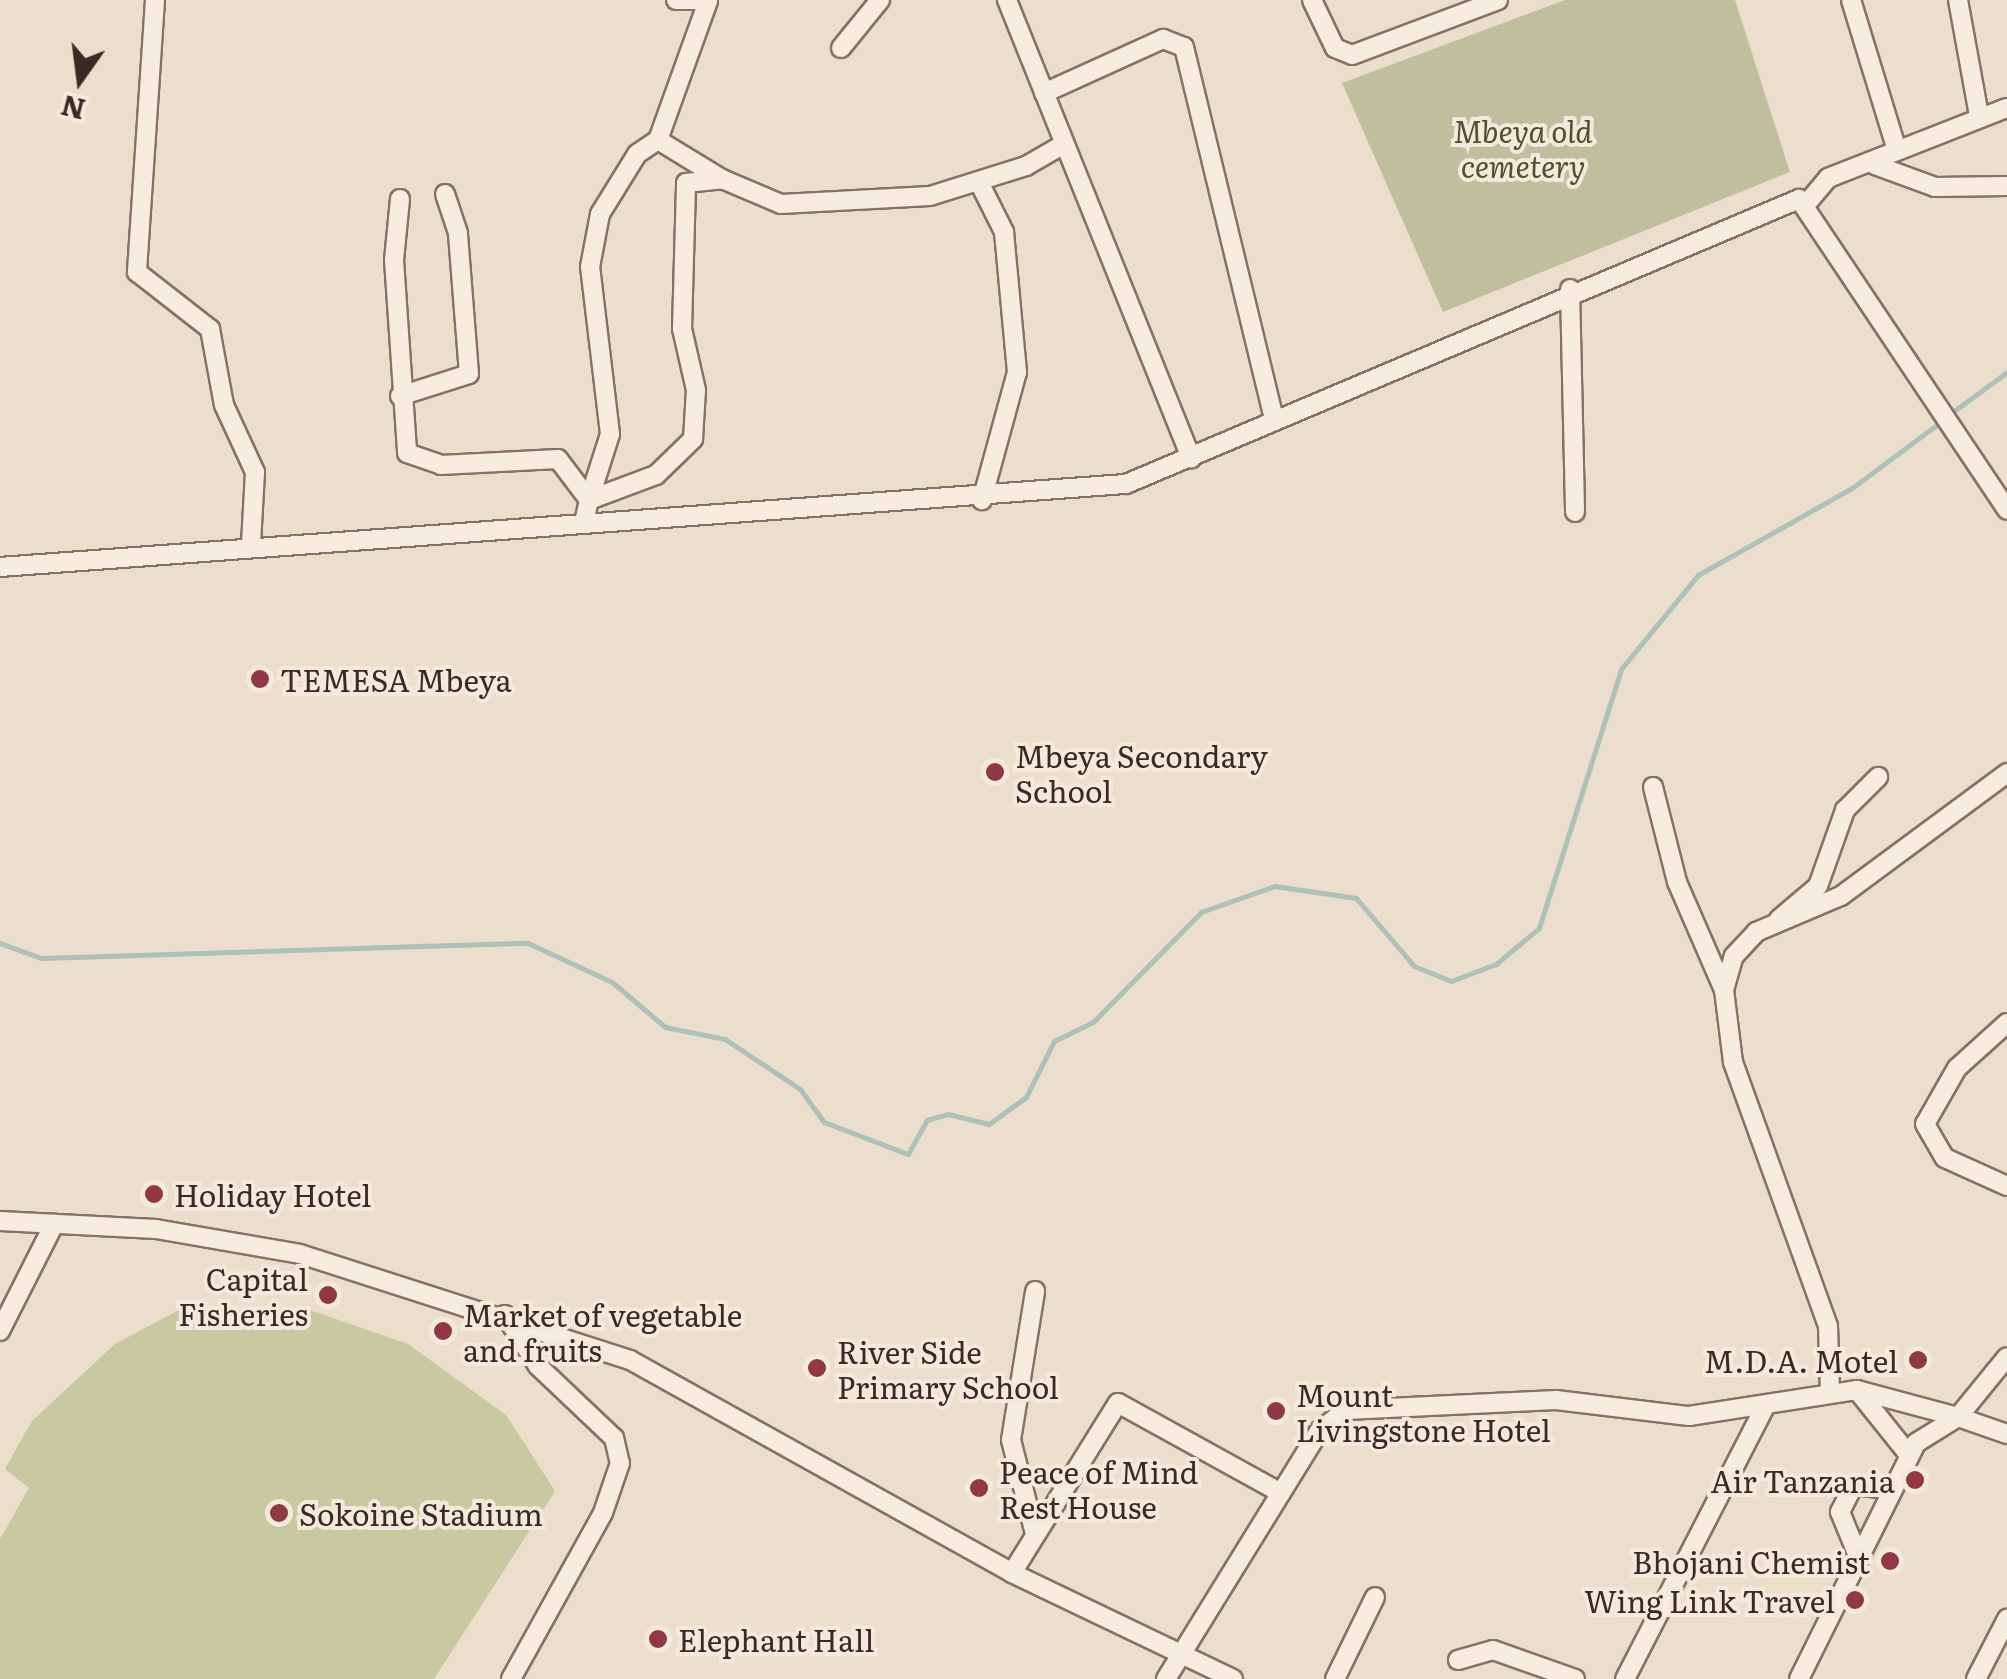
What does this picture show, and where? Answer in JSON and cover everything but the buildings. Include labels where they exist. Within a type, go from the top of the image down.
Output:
[{"type":"street","points":[[155,0],[158,57],[135,258],[160,294],[192,307],[210,329],[224,404],[255,472],[252,544]]},
{"type":"street","points":[[584,523],[610,434],[590,245],[620,176],[658,140],[708,0],[676,0]]},
{"type":"street","points":[[841,48],[880,0]]},
{"type":"street","points":[[1007,0],[1191,458]]},
{"type":"street","points":[[1312,0],[1335,48],[1352,55],[1498,0]]},
{"type":"street","points":[[1851,0],[1897,150]]},
{"type":"street","points":[[1958,0],[1980,116]]},
{"type":"street","points":[[1044,93],[1163,39],[1184,46],[1274,420]]},
{"type":"street","points":[[1808,202],[1815,184],[1874,166],[1897,150],[2007,108]]},
{"type":"street","points":[[658,140],[722,179],[782,204],[930,196],[980,184],[1064,144]]},
{"type":"street","points":[[1874,166],[1935,187],[2007,186]]},
{"type":"street","points":[[590,500],[656,475],[693,439],[680,195],[691,180],[722,179]]},
{"type":"street","points":[[980,184],[1004,232],[1016,372],[982,500]]},
{"type":"street","points":[[400,396],[462,381],[472,363],[445,194]]},
{"type":"street","points":[[400,200],[400,396],[411,458],[558,459],[590,500]]},
{"type":"street","points":[[0,567],[252,544],[982,500],[1126,484],[1732,221],[1808,202]]},
{"type":"street","points":[[1808,202],[1922,387],[2007,510]]},
{"type":"street","points":[[1570,289],[1575,512]]},
{"type":"street","points":[[1779,919],[1841,896],[2007,773]]},
{"type":"street","points":[[1724,990],[1744,941],[1779,919],[1818,886],[1845,810],[1878,776]]},
{"type":"street","points":[[1653,786],[1677,882],[1724,990],[1733,1062],[1828,1326],[1830,1393]]},
{"type":"street","points":[[2007,1024],[1957,1068],[1925,1124],[1945,1158],[2007,1186]]},
{"type":"street","points":[[0,1221],[156,1229],[300,1254],[506,1315],[630,1360],[1012,1573],[1233,1679]]},
{"type":"street","points":[[0,1332],[54,1224]]},
{"type":"street","points":[[1035,1291],[1011,1440],[1035,1534]]},
{"type":"street","points":[[506,1315],[538,1366],[614,1438],[620,1463],[512,1679]]},
{"type":"street","points":[[1800,1679],[1909,1455],[1926,1431],[1958,1417],[2007,1357]]},
{"type":"street","points":[[1857,1390],[1909,1455]]},
{"type":"street","points":[[1166,1679],[1280,1492],[1332,1417],[1391,1402],[1556,1400],[1689,1416],[1764,1409],[1857,1390],[2007,1434]]},
{"type":"street","points":[[1012,1573],[1118,1403],[1280,1492]]},
{"type":"street","points":[[1625,1679],[1764,1409]]},
{"type":"street","points":[[1859,1558],[1840,1512],[1854,1485],[1892,1490]]},
{"type":"street","points":[[1334,1679],[1375,1596]]},
{"type":"street","points":[[1976,1679],[2007,1619]]},
{"type":"street","points":[[1458,1660],[1493,1650],[1575,1679]]},
{"type":"green space","name":"Mbeya old cemetery","points":[[1565,0],[1735,0],[1790,172],[1443,312],[1342,83]]},
{"type":"green space","name":"Sokoine Stadium","points":[[179,1310],[310,1310],[408,1344],[506,1415],[555,1491],[434,1679],[0,1679],[0,1539],[29,1488],[5,1469],[32,1421],[115,1344]]},
{"type":"waterway","points":[[1950,414],[2007,372]]},
{"type":"waterway","points":[[0,943],[41,958],[528,943],[612,982],[665,1027],[725,1039],[800,1089],[824,1122],[908,1154],[927,1120],[948,1114],[989,1124],[1026,1097],[1054,1041],[1093,1022],[1201,912],[1275,886],[1356,898],[1414,966],[1451,981],[1496,964],[1539,928],[1621,669],[1698,575],[1852,488],[1942,421]]},
{"type":"place","name":"TEMESA Mbeya","points":[[260,679]]},
{"type":"place","name":"Mbeya Secondary School","points":[[995,772]]},
{"type":"place","name":"Holiday Hotel","points":[[154,1194]]},
{"type":"place","name":"Capital Fisheries","points":[[328,1295]]},
{"type":"place","name":"Market of vegetable and fruits","points":[[443,1331]]},
{"type":"place","name":"M.D.A. Motel","points":[[1918,1360]]},
{"type":"place","name":"River Side Primary School","points":[[817,1368]]},
{"type":"place","name":"Mount Livingstone Hotel","points":[[1276,1411]]},
{"type":"place","name":"Air Tanzania","points":[[1915,1480]]},
{"type":"place","name":"Peace of Mind Rest House","points":[[979,1488]]},
{"type":"place","name":"Sokoine Stadium","points":[[279,1513]]},
{"type":"place","name":"Bhojani Chemist","points":[[1890,1561]]},
{"type":"place","name":"Wing Link Travel","points":[[1855,1600]]},
{"type":"place","name":"Elephant Hall","points":[[658,1639]]}]
